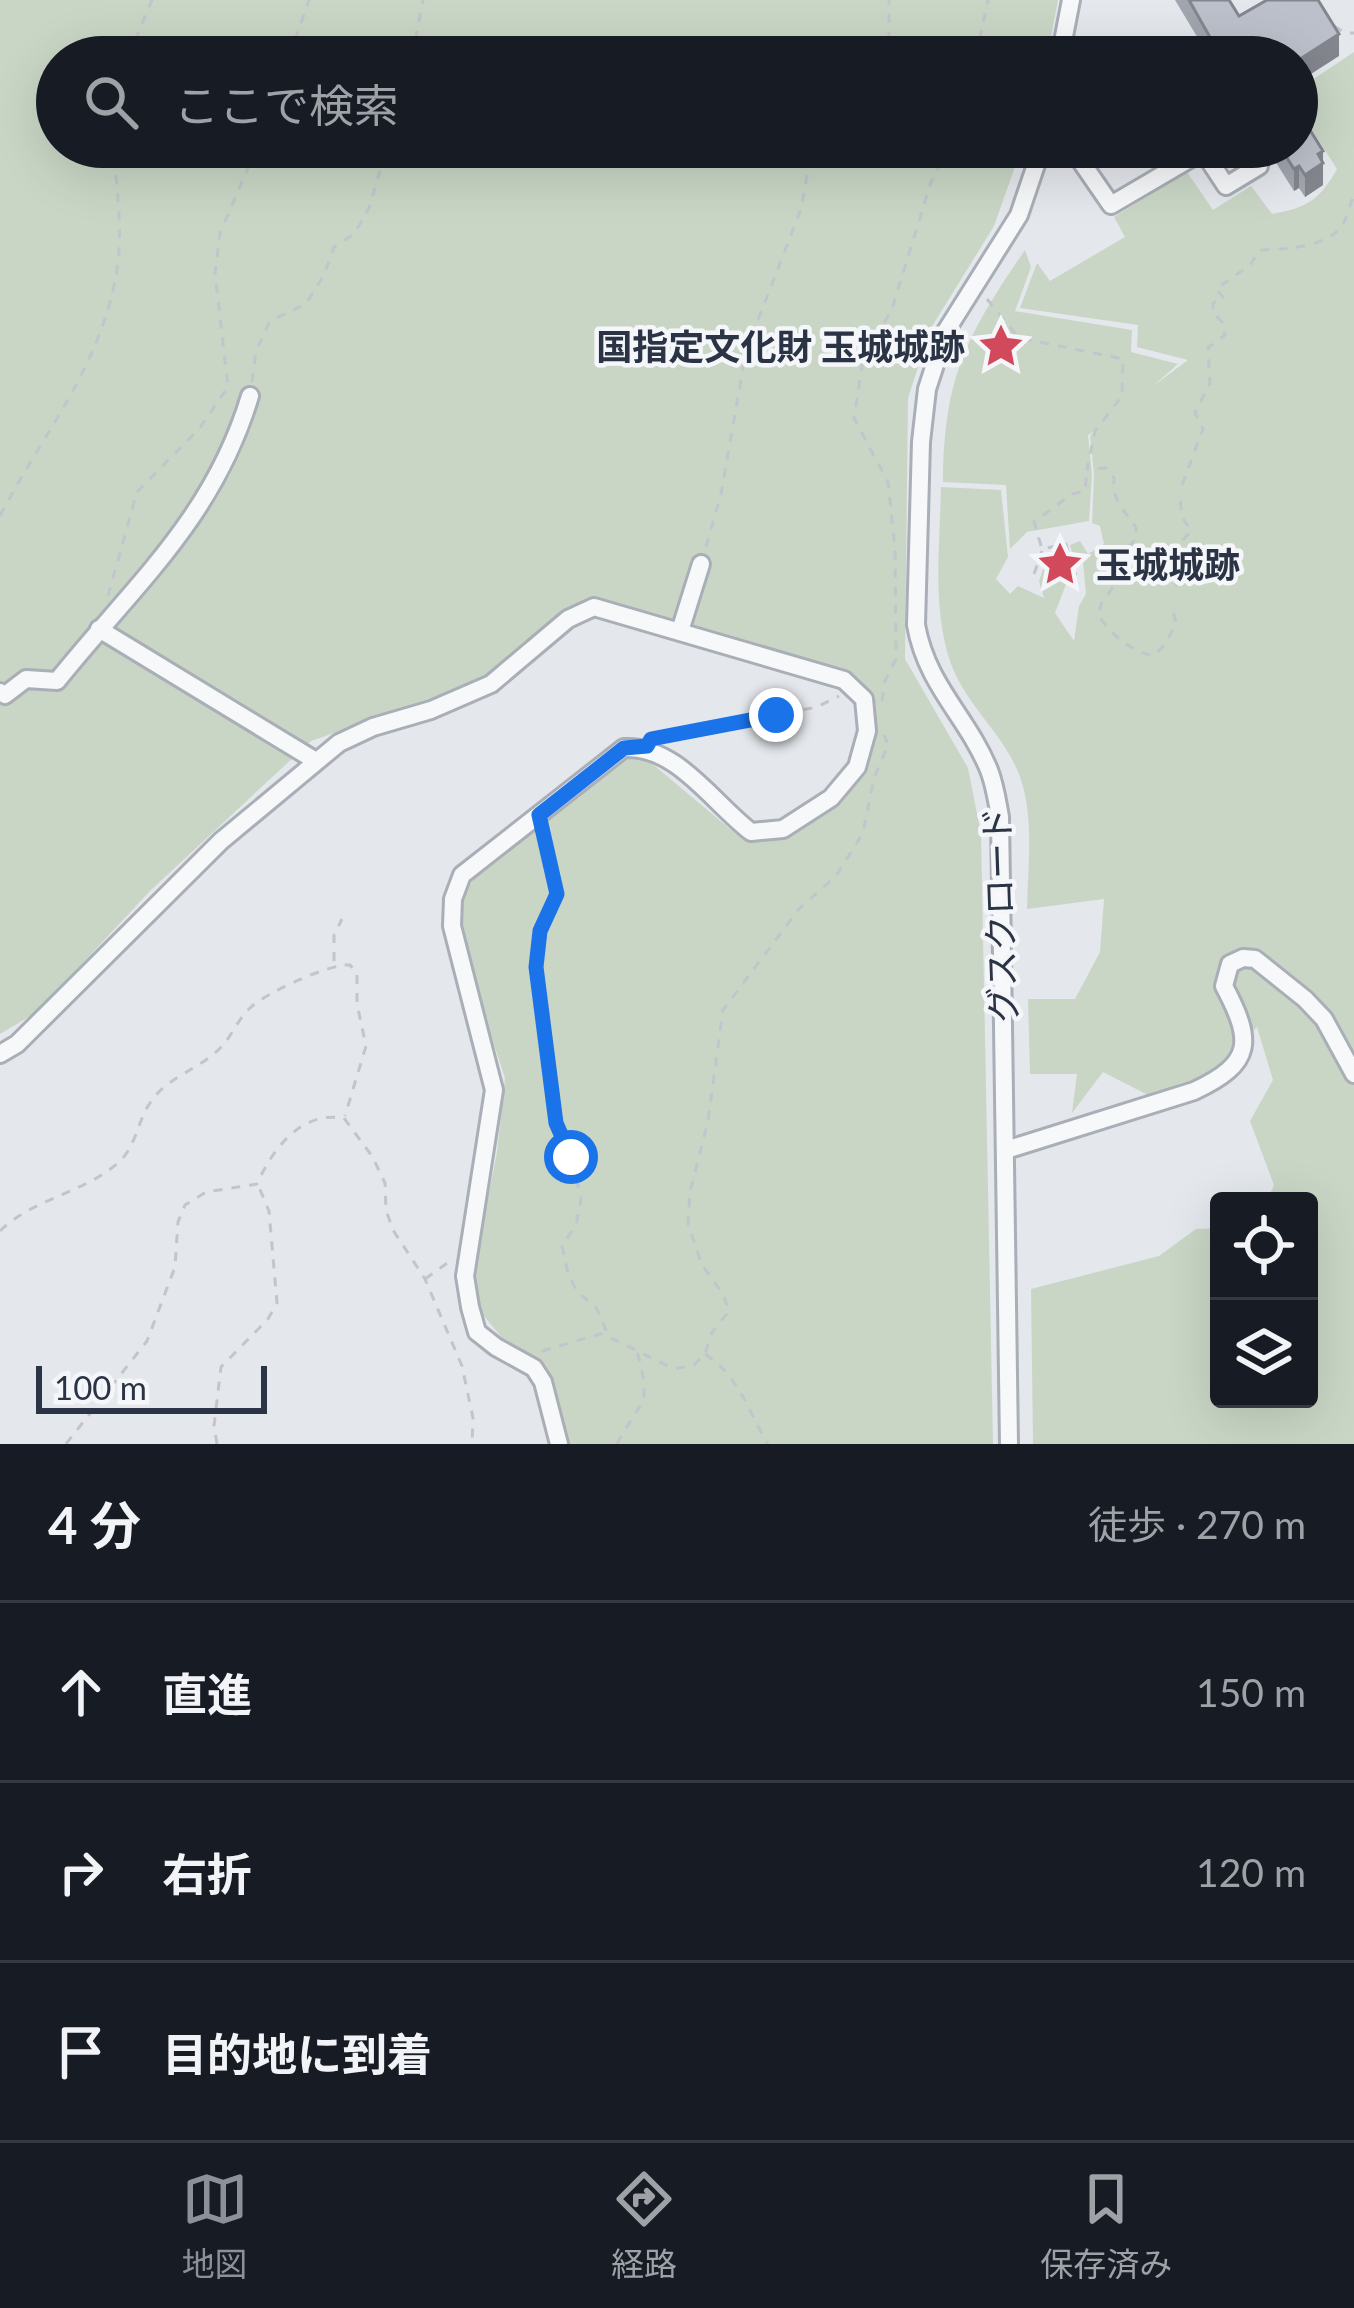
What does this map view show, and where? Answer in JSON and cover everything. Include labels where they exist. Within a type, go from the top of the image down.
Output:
[{"type":"street","points":[[1064,36],[1071,0]]},
{"type":"street","name":"グスクロード","points":[[1009,1444],[1000,817],[989,772],[935,684],[916,625],[927,389],[946,331],[1019,215],[1035,168]]},
{"type":"street","points":[[1086,168],[1111,205],[1174,168]]},
{"type":"street","points":[[1217,168],[1226,186],[1256,168]]},
{"type":"street","points":[[0,692],[5,695],[26,680],[57,681],[172,549],[211,492],[250,396]]},
{"type":"street","points":[[680,631],[701,565]]},
{"type":"street","points":[[0,1054],[17,1044],[221,841],[339,743],[491,684],[568,619],[594,607],[844,680],[865,699],[867,730],[857,767],[831,798],[783,829],[751,832],[667,756],[647,746],[624,748],[462,875],[452,926],[494,1090],[465,1276],[477,1332],[534,1368],[543,1382],[559,1444]]},
{"type":"street","points":[[104,624],[316,761]]},
{"type":"street","points":[[1006,1150],[1194,1091],[1223,1077],[1237,1064],[1244,1048],[1244,1025],[1224,986],[1230,964],[1243,958],[1255,959],[1315,1009],[1354,1074]]},
{"type":"path","points":[[137,36],[152,0]]},
{"type":"path","points":[[296,36],[309,0]]},
{"type":"path","points":[[416,36],[423,0]]},
{"type":"path","points":[[889,0],[889,36]]},
{"type":"path","points":[[980,36],[988,0]]},
{"type":"path","points":[[1332,25],[1345,34],[1354,33]]},
{"type":"path","points":[[0,516],[100,341],[117,273],[114,168]]},
{"type":"path","points":[[104,624],[108,590],[137,492],[199,429],[228,387],[214,273],[220,233],[248,168]]},
{"type":"path","points":[[250,396],[256,351],[270,321],[305,304],[324,275],[334,247],[354,234],[369,208],[381,168]]},
{"type":"path","points":[[701,565],[721,494],[746,350],[801,209],[809,168]]},
{"type":"path","points":[[882,716],[885,681],[896,659],[895,549],[888,482],[854,418],[863,360],[892,309],[938,168]]},
{"type":"path","points":[[1182,485],[1203,429],[1195,413],[1210,383],[1208,348],[1225,334],[1213,313],[1214,303],[1223,298],[1216,289],[1250,266],[1260,250],[1320,241],[1343,226],[1354,196]]},
{"type":"path","points":[[970,290],[986,298],[1019,338],[1123,358],[1122,397],[1096,431],[1085,491],[1072,494],[1034,522],[1042,549],[1034,574]]},
{"type":"path","points":[[1087,470],[1107,468],[1114,478],[1118,508],[1136,528],[1136,538],[1116,562],[1114,586],[1098,614],[1104,625],[1136,652],[1153,656],[1176,623],[1172,605]]},
{"type":"path","points":[[1175,586],[1191,567],[1192,556],[1185,549],[1184,540],[1191,531],[1182,517],[1180,499]]},
{"type":"path","points":[[1042,549],[1066,544],[1070,560],[1079,564],[1073,581]]},
{"type":"path","points":[[647,746],[651,739],[817,706],[854,689]]},
{"type":"path","points":[[539,815],[557,894],[540,931],[536,967],[545,1065],[556,1123],[571,1157],[581,1199],[576,1225],[562,1246],[568,1274],[577,1292],[596,1307],[607,1332],[674,1369],[694,1365],[729,1311],[703,1265],[688,1224],[723,1010],[800,909],[836,876],[863,833],[874,778],[887,745],[882,728]]},
{"type":"path","points":[[334,963],[334,935],[342,919]]},
{"type":"path","points":[[0,1231],[21,1212],[120,1160],[164,1086],[220,1050],[249,1009],[267,994],[334,963],[350,964],[357,973],[357,1004],[366,1046],[344,1118]]},
{"type":"path","points":[[217,1444],[214,1426],[220,1367],[277,1303],[268,1211],[257,1184],[267,1162],[301,1125],[327,1115],[344,1118],[372,1156],[385,1184],[393,1230],[425,1279],[462,1366],[473,1418],[472,1444]]},
{"type":"path","points":[[66,1444],[147,1341],[175,1267],[178,1222],[185,1205],[206,1192],[257,1184]]},
{"type":"path","points":[[425,1279],[469,1244]]},
{"type":"path","points":[[517,1358],[607,1332]]},
{"type":"path","points":[[617,1444],[642,1408],[647,1389],[636,1350]]},
{"type":"path","points":[[705,1354],[726,1367],[768,1444]]},
{"type":"green space","points":[[0,0],[1058,0],[1051,36],[36,36],[36,168],[1015,168],[994,226],[931,328],[908,398],[905,659],[968,768],[981,834],[993,1444],[563,1444],[546,1365],[503,1339],[479,1310],[475,1265],[497,1152],[505,1078],[467,963],[460,899],[480,870],[615,760],[643,756],[736,834],[762,840],[794,833],[840,803],[867,772],[876,732],[868,692],[843,672],[601,598],[576,605],[476,684],[311,741],[150,891],[37,1012],[0,1034]]},
{"type":"green space","points":[[1354,52],[1354,1444],[1033,1444],[1031,1289],[1159,1256],[1196,1229],[1210,1228],[1210,1408],[1318,1408],[1318,1192],[1271,1192],[1274,1185],[1250,1121],[1273,1080],[1257,1027],[1212,1073],[1148,1095],[1103,1072],[1072,1113],[1077,1074],[1030,1074],[1028,999],[1075,999],[1100,952],[1104,899],[1027,909],[1029,834],[1021,779],[1007,750],[963,688],[944,640],[938,575],[941,487],[1001,490],[1008,557],[996,579],[1010,594],[1018,586],[1044,598],[1039,581],[1049,552],[1063,550],[1073,566],[1055,613],[1074,641],[1079,606],[1086,594],[1083,562],[1073,556],[1070,545],[1080,541],[1088,554],[1104,544],[1100,526],[1092,523],[1090,436],[1095,431],[1088,435],[1089,521],[1027,532],[1010,549],[1006,485],[943,482],[954,384],[974,333],[1025,250],[1031,267],[1015,311],[1132,330],[1131,352],[1178,364],[1153,386],[1188,360],[1137,347],[1138,325],[1020,308],[1037,263],[1050,281],[1125,237],[1114,217],[1187,172],[1213,210],[1251,186],[1272,214],[1294,209],[1324,189],[1337,169],[1318,140],[1318,76]]},
{"type":"building","points":[[1189,0],[1229,0],[1239,16],[1267,0],[1318,0],[1339,34],[1318,48],[1318,36],[1209,36]]},
{"type":"place","name":"国指定文化財 玉城城跡","points":[[1001,346]]},
{"type":"place","name":"玉城城跡","points":[[1060,564]]},
{"type":"route","points":[[571,1157],[556,1123],[545,1065],[536,967],[540,931],[557,894],[539,815],[624,748],[776,715]]}]
